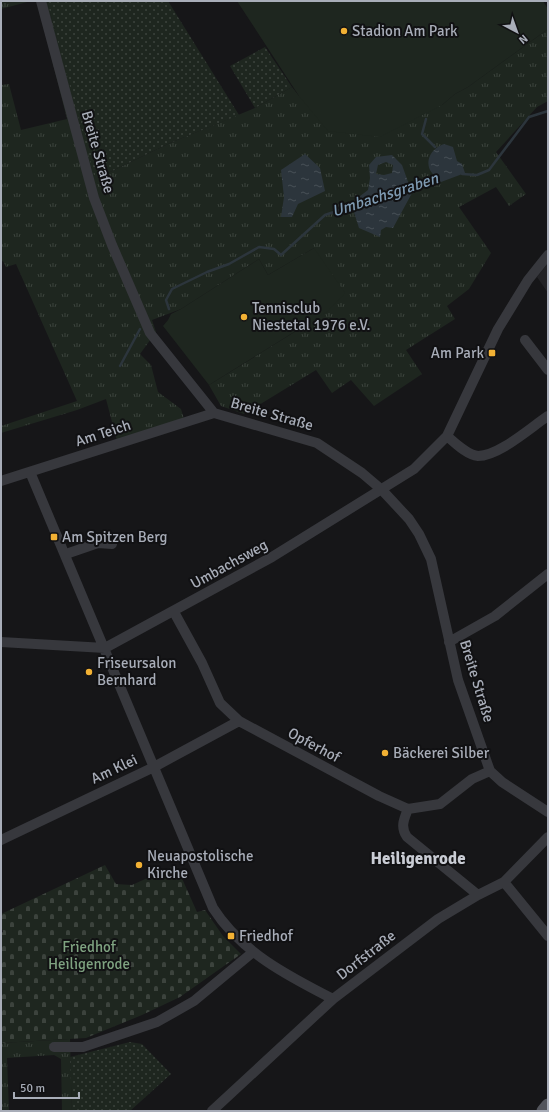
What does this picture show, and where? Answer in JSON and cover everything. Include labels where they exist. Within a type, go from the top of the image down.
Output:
[{"type":"main road","points":[[544,1111],[548,1105]]},
{"type":"street","name":"Breite Straße","points":[[41,1],[94,198],[112,245],[150,333],[214,413],[317,442],[362,473],[382,490],[419,534],[431,559],[458,680],[490,771],[502,782],[548,812]]},
{"type":"street","name":"Umbachsweg","points":[[105,648],[174,612],[272,557],[414,469],[447,436],[498,329],[528,280],[548,255]]},
{"type":"street","points":[[525,340],[548,370]]},
{"type":"street","name":"Am Teich","points":[[1,480],[214,413]]},
{"type":"street","points":[[447,436],[463,449],[477,456],[492,453],[548,416]]},
{"type":"street","points":[[30,472],[66,554],[213,908],[230,931],[253,952],[290,977],[333,999]]},
{"type":"street","points":[[66,554],[98,543],[112,544]]},
{"type":"street","points":[[449,642],[489,619],[548,574]]},
{"type":"street","name":"Opferhof","points":[[174,612],[202,663],[220,703],[239,721],[379,796],[408,809]]},
{"type":"street","points":[[1,642],[105,648]]},
{"type":"street","name":"Am Klei","points":[[1,840],[154,766],[239,721]]},
{"type":"street","points":[[478,895],[407,837],[403,831],[403,824],[408,809],[440,804],[472,780],[490,771]]},
{"type":"street","name":"Dorfstraße","points":[[215,1110],[333,999],[438,919],[478,895],[504,882],[548,838]]},
{"type":"street","points":[[504,882],[548,936]]},
{"type":"street","points":[[54,1047],[83,1047],[157,1022],[194,1001],[253,952]]},
{"type":"shaded area","points":[[548,263],[548,293],[537,277]]},
{"type":"green space","points":[[1,1],[31,1],[1,9]]},
{"type":"green space","points":[[37,1],[47,1],[86,143],[108,173],[170,143],[255,108],[292,87],[299,96],[442,105],[455,94],[468,87],[548,29],[548,101],[537,107],[496,152],[526,194],[509,206],[496,187],[459,207],[491,253],[469,289],[447,306],[455,319],[406,350],[422,374],[374,406],[351,380],[332,393],[316,370],[244,414],[221,406],[209,385],[301,328],[314,248],[268,275],[259,259],[181,309],[152,320],[156,332],[140,354],[151,365],[158,392],[181,409],[184,419],[117,441],[106,399],[77,410],[1,433],[1,426],[77,401],[16,264],[6,267],[3,261],[1,262],[1,85],[9,84],[21,130],[67,119]]},
{"type":"green space","points":[[47,1],[168,1],[239,115],[170,143],[108,173],[94,175]]},
{"type":"green space","points":[[237,1],[543,1],[548,9],[548,29],[468,87],[455,94],[442,105],[380,137],[328,131],[299,96]]},
{"type":"green space","points":[[265,47],[292,87],[255,108],[230,66]]},
{"type":"green space","name":"Tennisclub Niestetal 1976 e.V.","points":[[314,248],[345,293],[328,311],[209,385],[163,326],[171,314],[259,259],[268,275]]},
{"type":"green space","name":"Friedhof Heiligenrode","points":[[105,865],[116,884],[132,885],[176,865],[197,912],[205,910],[223,936],[241,954],[180,997],[142,1015],[86,1038],[1,1043],[1,933],[3,932],[1,925],[1,914]]},
{"type":"green space","points":[[70,1039],[72,1111],[62,1111],[61,1059],[54,1055],[7,1058],[9,1111],[1,1111],[1,1043]]},
{"type":"green space","points":[[130,1042],[142,1044],[171,1074],[130,1111],[72,1111],[70,1057]]},
{"type":"water","points":[[444,144],[453,147],[457,161],[462,164],[465,173],[441,182],[430,170],[429,158],[436,148]]},
{"type":"water","points":[[305,154],[320,168],[325,191],[298,204],[292,217],[281,217],[284,197],[281,170]]},
{"type":"water","points":[[392,155],[402,165],[412,193],[393,228],[386,227],[381,230],[380,237],[359,228],[351,203],[368,190],[370,178],[369,165],[376,157]],"holes":[[[386,162],[393,165],[392,173],[384,175],[376,174],[378,165]]]},
{"type":"waterway","name":"Umbachsgraben","points":[[462,174],[477,175],[489,170],[529,117],[548,111]]},
{"type":"waterway","points":[[426,119],[422,134],[435,147]]},
{"type":"waterway","name":"Umbachsgraben","points":[[408,187],[437,176]]},
{"type":"waterway","name":"Umbachsgraben","points":[[169,309],[166,300],[172,289],[207,272],[229,264],[259,247],[274,249],[281,255],[325,215],[354,205]]},
{"type":"waterway","name":"Umbachsgraben","points":[[120,366],[140,329]]},
{"type":"place","name":"Stadion Am Park","points":[[344,31]]},
{"type":"place","name":"Tennisclub Niestetal 1976 e.V.","points":[[244,317]]},
{"type":"place","name":"Am Park","points":[[492,353]]},
{"type":"place","name":"Am Spitzen Berg","points":[[54,537]]},
{"type":"place","name":"Friseursalon Bernhard","points":[[89,672]]},
{"type":"place","name":"Bäckerei Silber","points":[[385,753]]},
{"type":"place","name":"Neuapostolische Kirche","points":[[139,865]]},
{"type":"place","name":"Friedhof","points":[[231,936]]},
{"type":"district","name":"Heiligenrode","points":[[418,858]]}]
